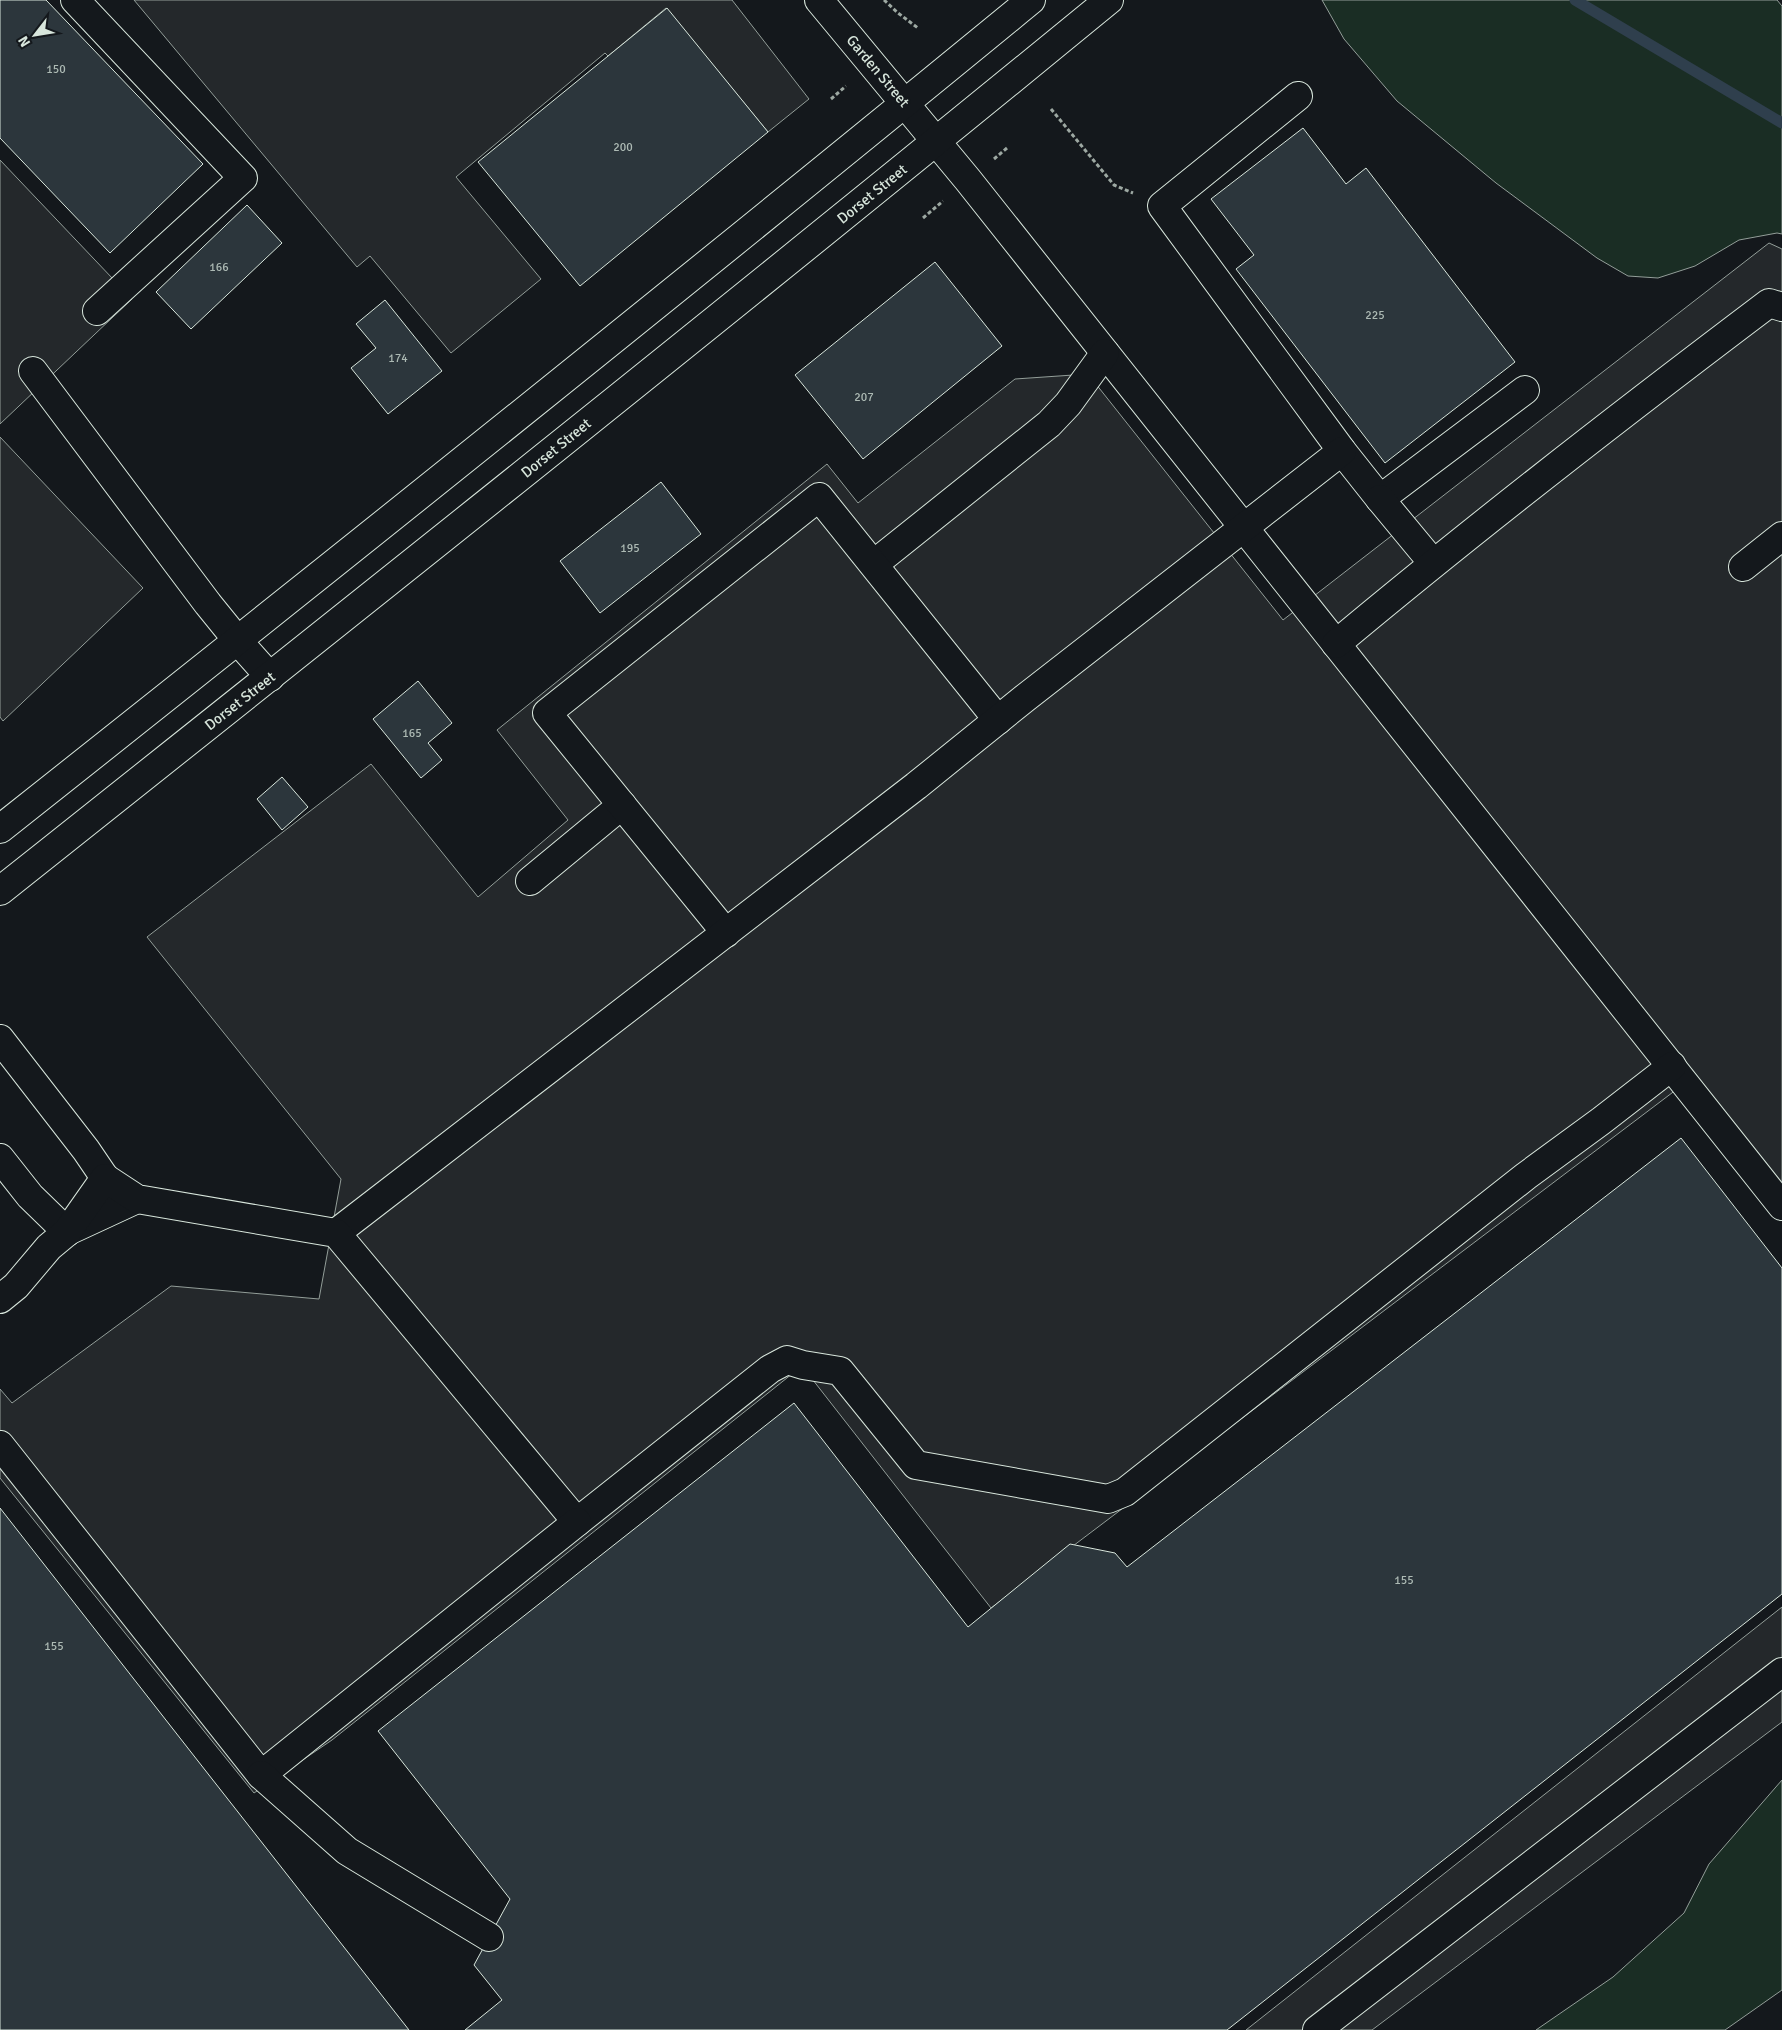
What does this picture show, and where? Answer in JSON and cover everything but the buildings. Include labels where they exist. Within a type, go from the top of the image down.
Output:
[{"type":"main road","points":[[75,0],[243,178],[97,311]]},
{"type":"main road","name":"Garden Street","points":[[819,0],[936,142],[1104,352],[1782,1206]]},
{"type":"main road","points":[[0,829],[238,641],[905,104],[1031,0]]},
{"type":"main road","name":"Dorset Street","points":[[0,891],[270,677],[936,142],[1109,0]]},
{"type":"main road","points":[[1298,96],[1162,206],[1342,451],[1433,563]]},
{"type":"main road","points":[[1336,644],[1433,563],[1586,441],[1769,302],[1782,307]]},
{"type":"main road","points":[[874,564],[1049,424],[1068,404],[1104,352]]},
{"type":"main road","points":[[33,371],[208,604],[270,677]]},
{"type":"main road","points":[[1380,499],[1525,390]]},
{"type":"main road","points":[[336,1233],[916,786],[1342,451]]},
{"type":"main road","points":[[726,933],[547,713],[819,497],[998,720]]},
{"type":"main road","points":[[1743,567],[1782,536]]},
{"type":"main road","points":[[530,881],[622,805]]},
{"type":"main road","points":[[0,1039],[86,1150],[104,1178],[137,1199],[336,1233],[578,1522]]},
{"type":"main road","points":[[261,1775],[770,1369],[787,1360],[802,1365],[840,1371],[916,1465],[1108,1499],[1125,1492],[1519,1182],[1672,1066]]},
{"type":"main road","points":[[0,1158],[30,1196],[67,1232]]},
{"type":"main road","points":[[67,1232],[104,1178]]},
{"type":"main road","points":[[0,1299],[16,1286],[49,1247],[67,1232],[137,1199]]},
{"type":"main road","points":[[0,1445],[261,1775],[347,1850],[489,1937]]},
{"type":"main road","points":[[1318,2030],[1782,1672]]},
{"type":"path","points":[[884,0],[918,28]]},
{"type":"path","points":[[1052,109],[1114,185],[1162,206]]},
{"type":"green space","points":[[1322,0],[1777,0],[1782,6],[1782,234],[1777,233],[1739,240],[1695,266],[1658,278],[1628,276],[1597,258],[1496,183],[1397,101],[1344,39]]},
{"type":"green space","points":[[1782,1780],[1782,1990],[1725,2030],[1536,2030],[1613,1977],[1684,1913],[1709,1864]]},
{"type":"shaded area","points":[[134,0],[732,0],[809,99],[768,132],[666,8],[608,56],[605,53],[456,177],[541,279],[451,353],[370,256],[357,267]]},
{"type":"shaded area","points":[[0,160],[132,299],[0,424]]},
{"type":"shaded area","points":[[1769,243],[1782,249],[1782,1190],[1693,1077],[991,1608],[802,1366],[332,1740],[254,1793],[0,1478],[0,1389],[12,1403],[171,1286],[319,1299],[341,1179],[147,937],[371,764],[478,897],[568,820],[497,730],[827,464],[858,503],[1015,379],[1088,374],[1283,620]]},
{"type":"shaded area","points":[[0,437],[143,588],[3,721],[0,717]]},
{"type":"shaded area","points":[[1782,1607],[1782,1722],[1372,2030],[1246,2030]]},
{"type":"waterway","points":[[1575,0],[1782,123]]}]
